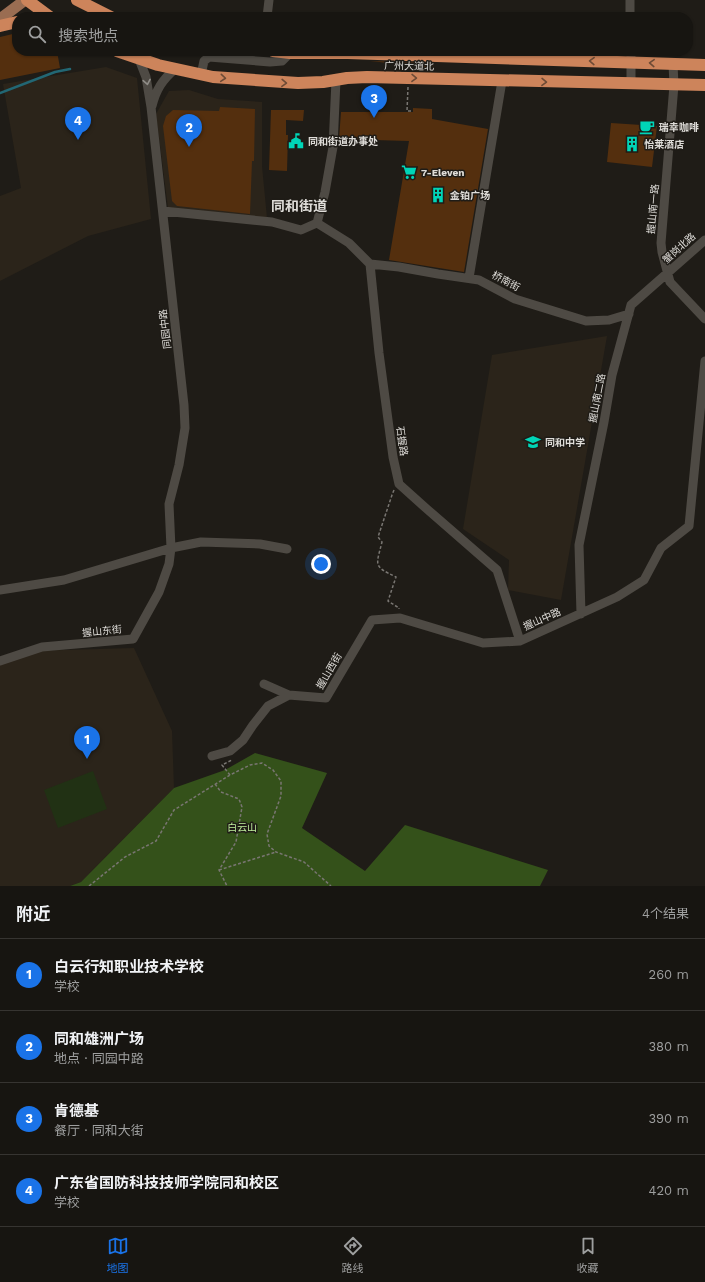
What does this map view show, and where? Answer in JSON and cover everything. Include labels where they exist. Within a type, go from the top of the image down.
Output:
[{"type":"highway","points":[[26,0],[43,12]]},
{"type":"highway","points":[[77,0],[101,12]]},
{"type":"highway","points":[[0,26],[12,23]]},
{"type":"highway","name":"广州大道北","points":[[131,56],[201,75],[279,83],[312,83],[367,77],[705,86]]},
{"type":"highway","name":"广州大道北","points":[[631,56],[673,64],[705,65]]},
{"type":"main road","points":[[0,10],[14,0]]},
{"type":"main road","points":[[0,19],[26,0]]},
{"type":"street","points":[[268,12],[269,0]]},
{"type":"street","points":[[630,0],[630,12]]},
{"type":"street","points":[[201,75],[204,61],[209,57],[270,62],[282,61],[287,56]]},
{"type":"street","points":[[631,56],[631,84]]},
{"type":"street","name":"同园中路","points":[[140,59],[146,77],[151,107],[184,405],[184,428],[179,465],[169,504],[171,548]]},
{"type":"street","name":"握山南一路","points":[[673,64],[674,85],[660,243],[670,282],[705,319]]},
{"type":"street","points":[[151,107],[159,87],[167,76],[175,69]]},
{"type":"street","points":[[317,223],[325,192],[333,147],[336,80]]},
{"type":"street","points":[[469,278],[502,81]]},
{"type":"street","points":[[162,211],[272,222],[301,230],[317,223]]},
{"type":"street","points":[[317,223],[350,243],[370,264]]},
{"type":"street","name":"蟹岗北路","points":[[667,274],[705,240]]},
{"type":"street","name":"桥南街","points":[[370,264],[399,267],[479,280],[515,299],[586,320],[608,320],[629,314]]},
{"type":"street","name":"石握路","points":[[370,264],[379,352],[393,457],[399,484]]},
{"type":"street","name":"握山南二路","points":[[581,614],[579,545],[612,376],[631,305],[667,274]]},
{"type":"street","name":"握山中路","points":[[372,620],[400,618],[483,643],[520,641],[581,614],[617,596],[644,580],[661,548],[689,526],[705,361]]},
{"type":"street","points":[[399,484],[497,570],[520,641]]},
{"type":"street","points":[[0,590],[64,580],[171,548],[201,542],[260,544],[287,549]]},
{"type":"street","name":"握山东街","points":[[0,661],[42,647],[133,639],[159,592],[169,564],[171,548]]},
{"type":"street","name":"握山西街","points":[[264,684],[289,695],[326,698],[372,620]]},
{"type":"street","points":[[212,756],[230,751],[243,740],[268,706],[289,695]]},
{"type":"path","points":[[409,78],[407,111],[413,111]]},
{"type":"path","points":[[399,484],[392,495],[378,537],[382,542],[377,562],[380,569],[396,577],[388,601],[399,608],[400,618]]},
{"type":"path","points":[[230,775],[222,765],[232,760]]},
{"type":"path","points":[[89,886],[125,857],[156,841],[174,810],[230,775],[250,765],[262,763],[273,770],[281,781],[281,796],[267,834],[269,846],[276,852],[304,862],[331,886]]},
{"type":"path","points":[[215,784],[221,792],[239,799],[242,808],[236,842],[219,870]]},
{"type":"path","points":[[219,870],[276,852]]},
{"type":"path","points":[[219,870],[227,886]]},
{"type":"shaded area","points":[[106,67],[137,78],[151,219],[88,236],[0,281],[0,196],[21,188],[3,84]]},
{"type":"shaded area","points":[[189,90],[218,99],[262,102],[262,166],[267,218],[168,208],[156,114],[169,91]]},
{"type":"shaded area","name":"同和中学","points":[[607,336],[561,600],[508,590],[509,560],[463,529],[492,355]]},
{"type":"shaded area","points":[[134,648],[172,731],[174,788],[81,882],[70,886],[0,886],[0,662],[28,651]]},
{"type":"green space","name":"白云山","points":[[255,753],[327,773],[302,828],[365,871],[405,825],[548,870],[540,886],[70,886],[81,882],[174,788],[225,770]]},
{"type":"green space","points":[[93,771],[107,809],[58,828],[44,790]]},
{"type":"building","points":[[12,34],[12,56],[58,56],[60,68],[0,80],[0,37]]},
{"type":"building","points":[[370,61],[434,63],[433,68]]},
{"type":"building","points":[[220,107],[255,109],[254,161],[252,161],[250,214],[177,206],[172,201],[163,126],[166,116],[173,110],[219,111]]},
{"type":"building","name":"金铂广场","points":[[413,108],[432,109],[432,119],[488,129],[464,272],[389,260],[409,141],[339,139],[341,112],[413,112]]},
{"type":"building","points":[[271,110],[304,110],[303,121],[286,120],[286,135],[288,135],[287,171],[269,170]]},
{"type":"building","name":"怡莱酒店","points":[[611,123],[657,126],[652,167],[607,162]]},
{"type":"waterway","points":[[0,93],[55,72],[70,69]]},
{"type":"place","name":"肯德基","points":[[374,118]]},
{"type":"place","name":"瑞幸咖啡","points":[[647,127]]},
{"type":"place","name":"广东省国防科技技师学院同和校区","points":[[78,140]]},
{"type":"place","name":"同和街道办事处","points":[[296,141]]},
{"type":"place","name":"怡莱酒店","points":[[632,144]]},
{"type":"place","name":"同和雄洲广场","points":[[189,147]]},
{"type":"place","name":"7-Eleven","points":[[409,172]]},
{"type":"place","name":"金铂广场","points":[[438,195]]},
{"type":"place","name":"同和中学","points":[[533,442]]},
{"type":"place","name":"白云行知职业技术学校","points":[[87,759]]},
{"type":"district","name":"同和街道","points":[[299,206]]}]
